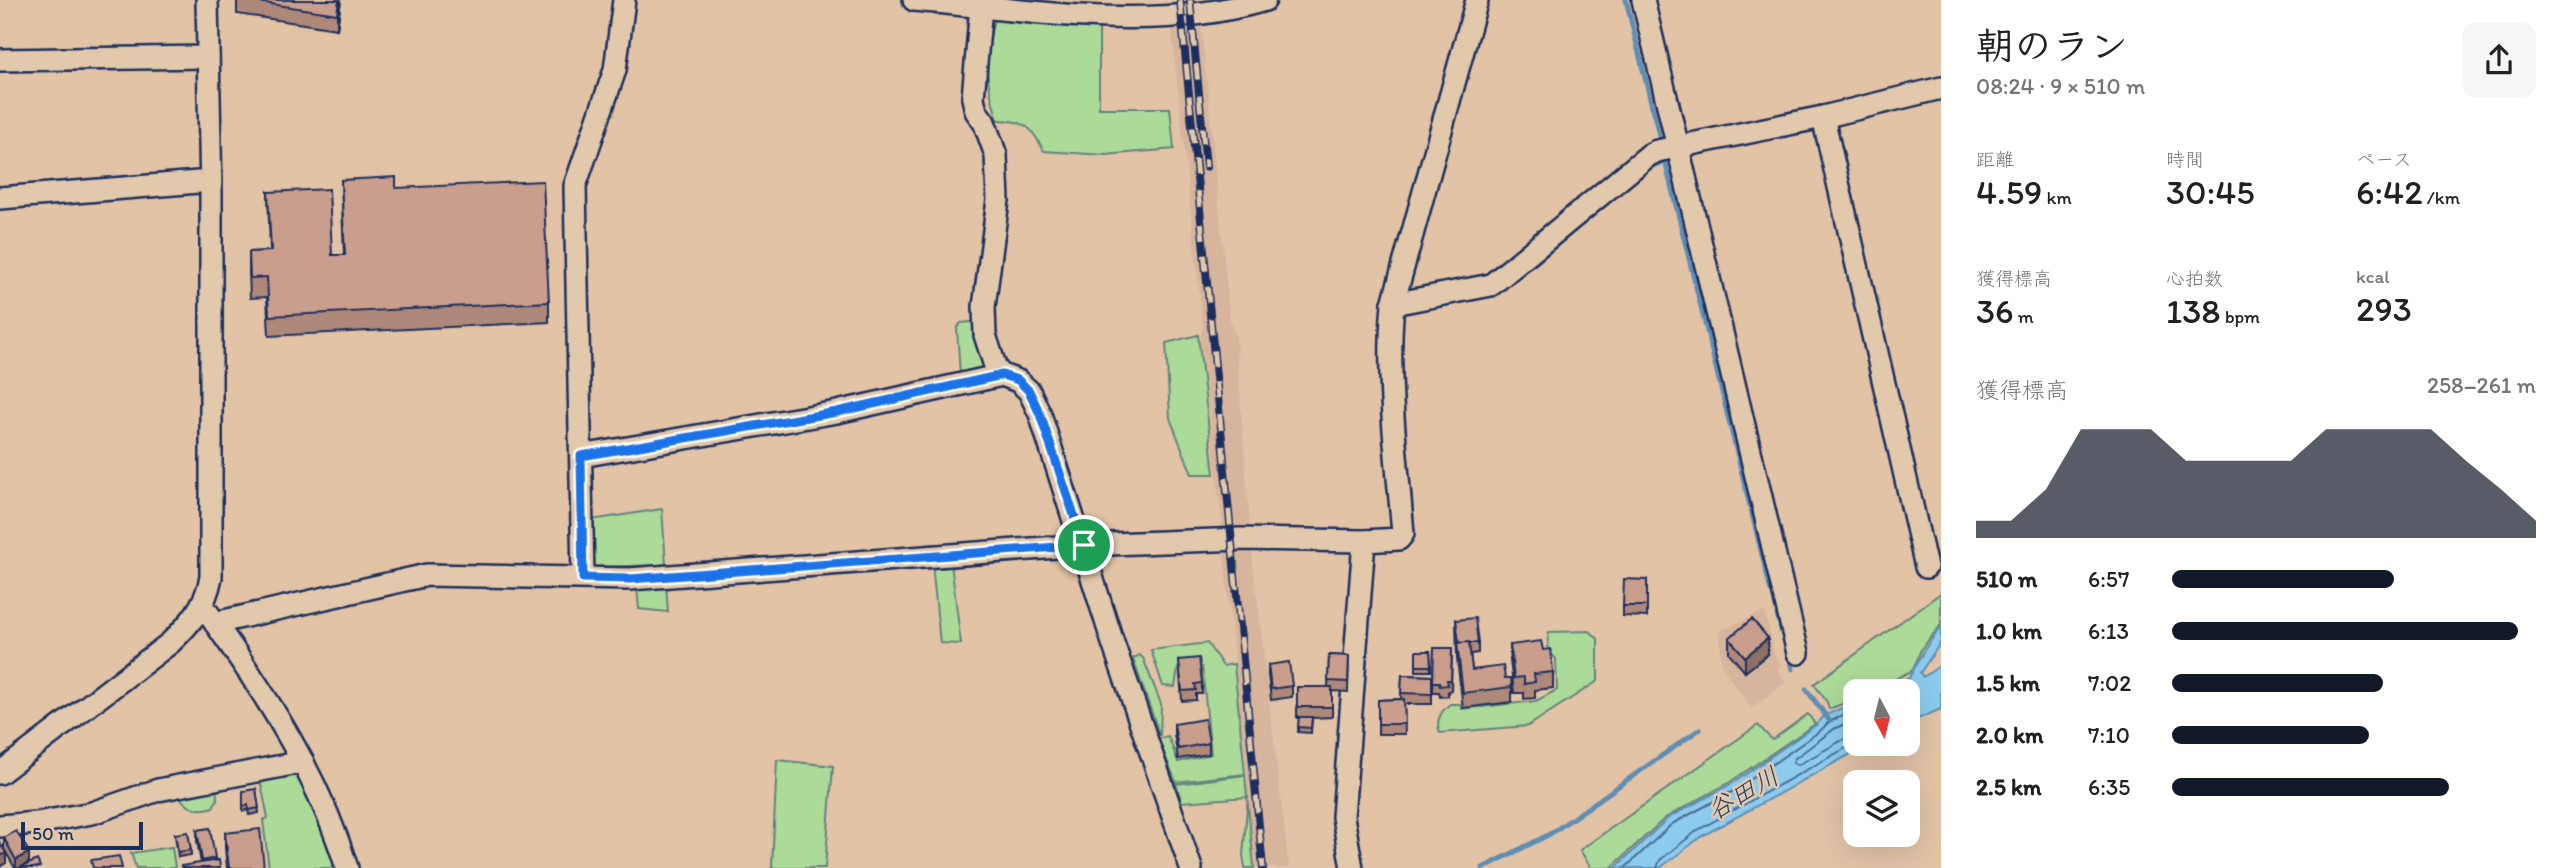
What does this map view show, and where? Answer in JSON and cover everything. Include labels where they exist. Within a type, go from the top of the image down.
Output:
[{"type":"street","points":[[207,0],[211,181],[209,615],[293,741],[324,805],[347,868]]},
{"type":"street","points":[[583,578],[575,186],[615,70],[624,0]]},
{"type":"street","points":[[914,0],[1108,19],[1208,12],[1265,0]]},
{"type":"street","points":[[0,773],[170,643],[188,625],[209,615],[416,576],[643,578],[1084,545],[1241,539],[1394,541],[1403,534],[1393,402],[1393,304],[1477,0]]},
{"type":"street","points":[[1643,0],[1798,653]]},
{"type":"street","points":[[981,6],[973,98],[976,111],[985,122],[996,155],[999,200],[984,307],[985,335],[996,369],[1002,375],[1018,380],[1029,391],[1040,414],[1084,545],[1113,643],[1191,868]]},
{"type":"street","points":[[0,60],[208,57]]},
{"type":"street","points":[[1393,304],[1490,285],[1649,155],[1678,146],[1823,117],[1941,88]]},
{"type":"street","points":[[1823,117],[1926,567]]},
{"type":"street","points":[[0,198],[211,181]]},
{"type":"street","points":[[581,456],[837,412],[1002,375]]},
{"type":"street","points":[[1352,868],[1343,817],[1364,541]]},
{"type":"street","points":[[0,826],[37,824],[92,813],[158,790],[303,762]]},
{"type":"shaded area","points":[[1201,22],[1230,321],[1236,338],[1250,529],[1223,531],[1200,336],[1203,328],[1171,25]]},
{"type":"shaded area","points":[[1251,545],[1289,868],[1245,868],[1243,855],[1247,781],[1223,546]]},
{"type":"shaded area","points":[[1765,611],[1774,653],[1781,666],[1777,669],[1786,683],[1751,708],[1722,667],[1720,634],[1724,629]]},
{"type":"green space","points":[[995,15],[1099,26],[1099,108],[1170,108],[1174,149],[1105,155],[1044,151],[1027,126],[998,120],[987,68]]},
{"type":"green space","points":[[961,323],[976,323],[988,369],[960,375],[957,328]]},
{"type":"green space","points":[[1198,335],[1214,474],[1192,474],[1170,418],[1166,343]]},
{"type":"green space","points":[[662,509],[666,565],[593,567],[591,520]]},
{"type":"green space","points":[[951,563],[961,644],[940,643],[932,564]]},
{"type":"green space","points":[[666,585],[668,612],[639,609],[637,587]]},
{"type":"green space","points":[[1941,593],[1941,625],[1921,649],[1913,670],[1895,679],[1843,679],[1843,704],[1829,709],[1814,684]]},
{"type":"green space","points":[[1590,631],[1598,639],[1598,681],[1528,726],[1440,733],[1440,717],[1450,704],[1460,704],[1462,709],[1536,701],[1557,690],[1556,659],[1548,650],[1549,632]]},
{"type":"green space","points":[[1207,643],[1223,666],[1234,664],[1245,774],[1176,782],[1158,739],[1168,736],[1178,762],[1211,754],[1202,667],[1178,668],[1175,687],[1163,686],[1151,650]]},
{"type":"green space","points":[[1139,655],[1143,658],[1161,704],[1160,736],[1133,659]]},
{"type":"green space","points":[[1808,714],[1815,724],[1730,782],[1665,818],[1611,868],[1591,868],[1580,850],[1758,725],[1772,740]]},
{"type":"green space","points":[[777,760],[833,766],[825,868],[772,868]]},
{"type":"green space","points":[[300,770],[339,868],[269,868],[263,820],[268,818],[260,779]]},
{"type":"green space","points":[[1245,775],[1247,797],[1182,802],[1176,784]]},
{"type":"green space","points":[[216,784],[217,800],[213,807],[206,809],[190,807],[173,790]]},
{"type":"green space","points":[[1248,802],[1254,868],[1245,868],[1243,855]]},
{"type":"green space","points":[[172,847],[175,868],[136,868],[131,853]]},
{"type":"water","points":[[1941,627],[1941,642],[1920,673],[1923,677],[1941,665],[1941,709],[1920,718],[1920,679],[1907,679]]},
{"type":"water","name":"谷田川","points":[[1843,707],[1843,756],[1847,756],[1702,836],[1660,868],[1615,868],[1668,818],[1733,783],[1816,725],[1824,716]]},
{"type":"building","points":[[245,0],[339,0],[337,14]]},
{"type":"building","points":[[396,177],[396,188],[543,181],[549,302],[269,316],[267,277],[250,278],[249,252],[271,251],[268,192],[329,189],[332,255],[345,255],[341,180]]},
{"type":"building","points":[[1624,579],[1647,580],[1647,606],[1623,606]]},
{"type":"building","points":[[1475,618],[1478,643],[1459,643],[1456,620]]},
{"type":"building","points":[[1752,619],[1768,638],[1745,657],[1729,638]]},
{"type":"building","points":[[1541,641],[1543,650],[1551,649],[1553,672],[1534,674],[1535,682],[1524,684],[1524,677],[1514,678],[1510,645]]},
{"type":"building","points":[[1469,642],[1472,670],[1503,666],[1505,678],[1511,678],[1512,687],[1463,693],[1457,643]]},
{"type":"building","points":[[1434,648],[1452,648],[1451,680],[1447,680],[1448,685],[1440,686],[1439,682],[1433,682]]},
{"type":"building","points":[[1416,651],[1430,651],[1431,666],[1416,666]]},
{"type":"building","points":[[1329,655],[1349,656],[1348,682],[1328,681]]},
{"type":"building","points":[[1199,658],[1202,683],[1195,684],[1196,690],[1182,691],[1179,660]]},
{"type":"building","points":[[1289,662],[1292,686],[1271,689],[1268,665]]},
{"type":"building","points":[[1402,675],[1432,676],[1432,694],[1401,693]]},
{"type":"building","points":[[1297,687],[1332,687],[1332,707],[1297,707]]},
{"type":"building","points":[[1404,699],[1405,724],[1378,724],[1378,700]]},
{"type":"building","points":[[1299,717],[1312,717],[1311,728],[1298,727]]},
{"type":"building","points":[[1205,719],[1209,743],[1178,749],[1174,724]]},
{"type":"building","points":[[256,789],[259,808],[249,810],[248,805],[243,806],[243,791]]},
{"type":"building","points":[[210,828],[215,858],[202,861],[197,830]]},
{"type":"building","points":[[260,829],[264,868],[229,868],[225,833]]},
{"type":"building","points":[[16,831],[29,852],[16,860],[4,838]]},
{"type":"building","points":[[188,832],[191,850],[178,852],[175,834]]},
{"type":"building","points":[[0,843],[6,853],[0,856]]},
{"type":"building","points":[[119,856],[122,868],[93,868],[91,860]]},
{"type":"building","points":[[37,860],[40,867],[20,868]]},
{"type":"building","points":[[219,860],[220,868],[181,866]]},
{"type":"waterway","points":[[1626,0],[1660,139]]},
{"type":"waterway","points":[[1650,167],[1665,161],[1771,591]]},
{"type":"waterway","points":[[1535,263],[1610,200]]},
{"type":"waterway","points":[[1777,615],[1793,669]]},
{"type":"waterway","points":[[1806,689],[1829,720]]},
{"type":"waterway","points":[[1483,868],[1550,834],[1700,729]]},
{"type":"railway","points":[[1180,0],[1263,868]]},
{"type":"railway","points":[[1190,0],[1206,167]]},
{"type":"route","points":[[1002,375],[1018,380],[1029,391],[1040,414],[1084,545],[630,579],[583,578],[581,456],[837,412],[1002,375]]}]
